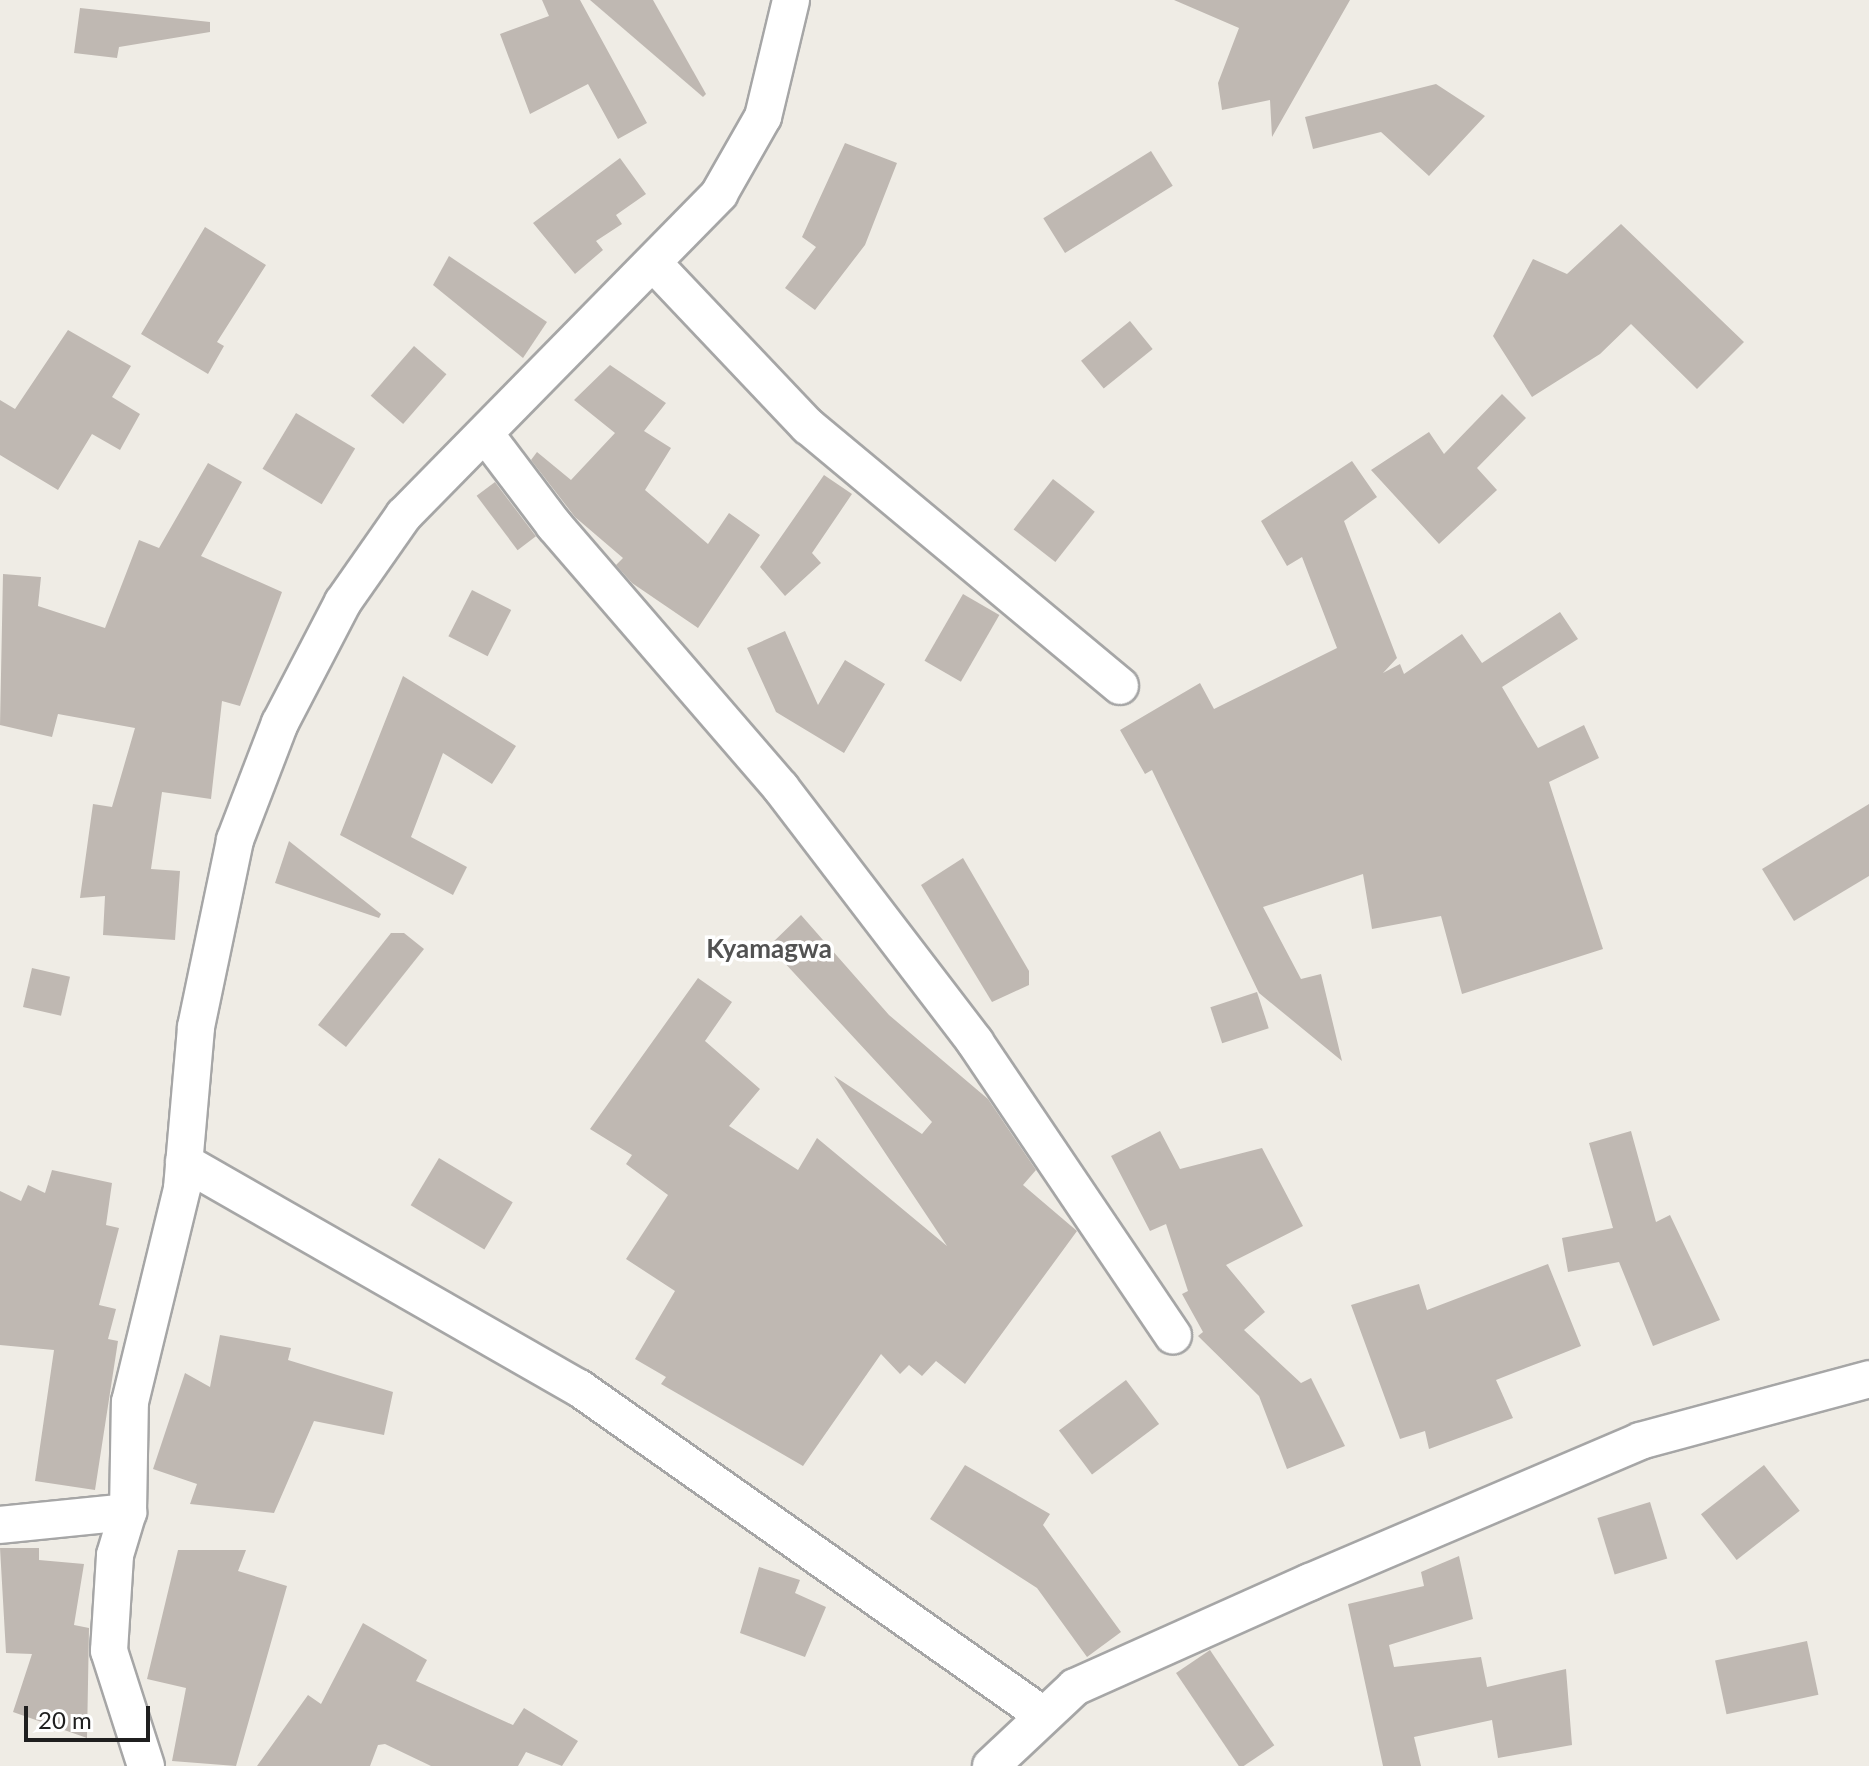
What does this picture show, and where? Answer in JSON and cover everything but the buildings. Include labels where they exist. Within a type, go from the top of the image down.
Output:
[{"type":"street","points":[[146,1766],[109,1651],[115,1555],[128,1512],[130,1402],[184,1162],[196,1027],[235,840],[280,723],[343,602],[404,515],[654,264],[719,194],[763,117],[791,0]]},
{"type":"street","points":[[654,264],[808,426],[1120,686]]},
{"type":"street","points":[[486,435],[554,525],[781,788],[965,1029],[1173,1336]]},
{"type":"street","points":[[184,1162],[579,1388],[1040,1713]]},
{"type":"street","points":[[991,1766],[1040,1713],[1075,1687],[1640,1441],[1869,1379]]},
{"type":"street","points":[[0,1525],[128,1512]]},
{"type":"district","name":"Kyamagwa","points":[[769,949]]}]
